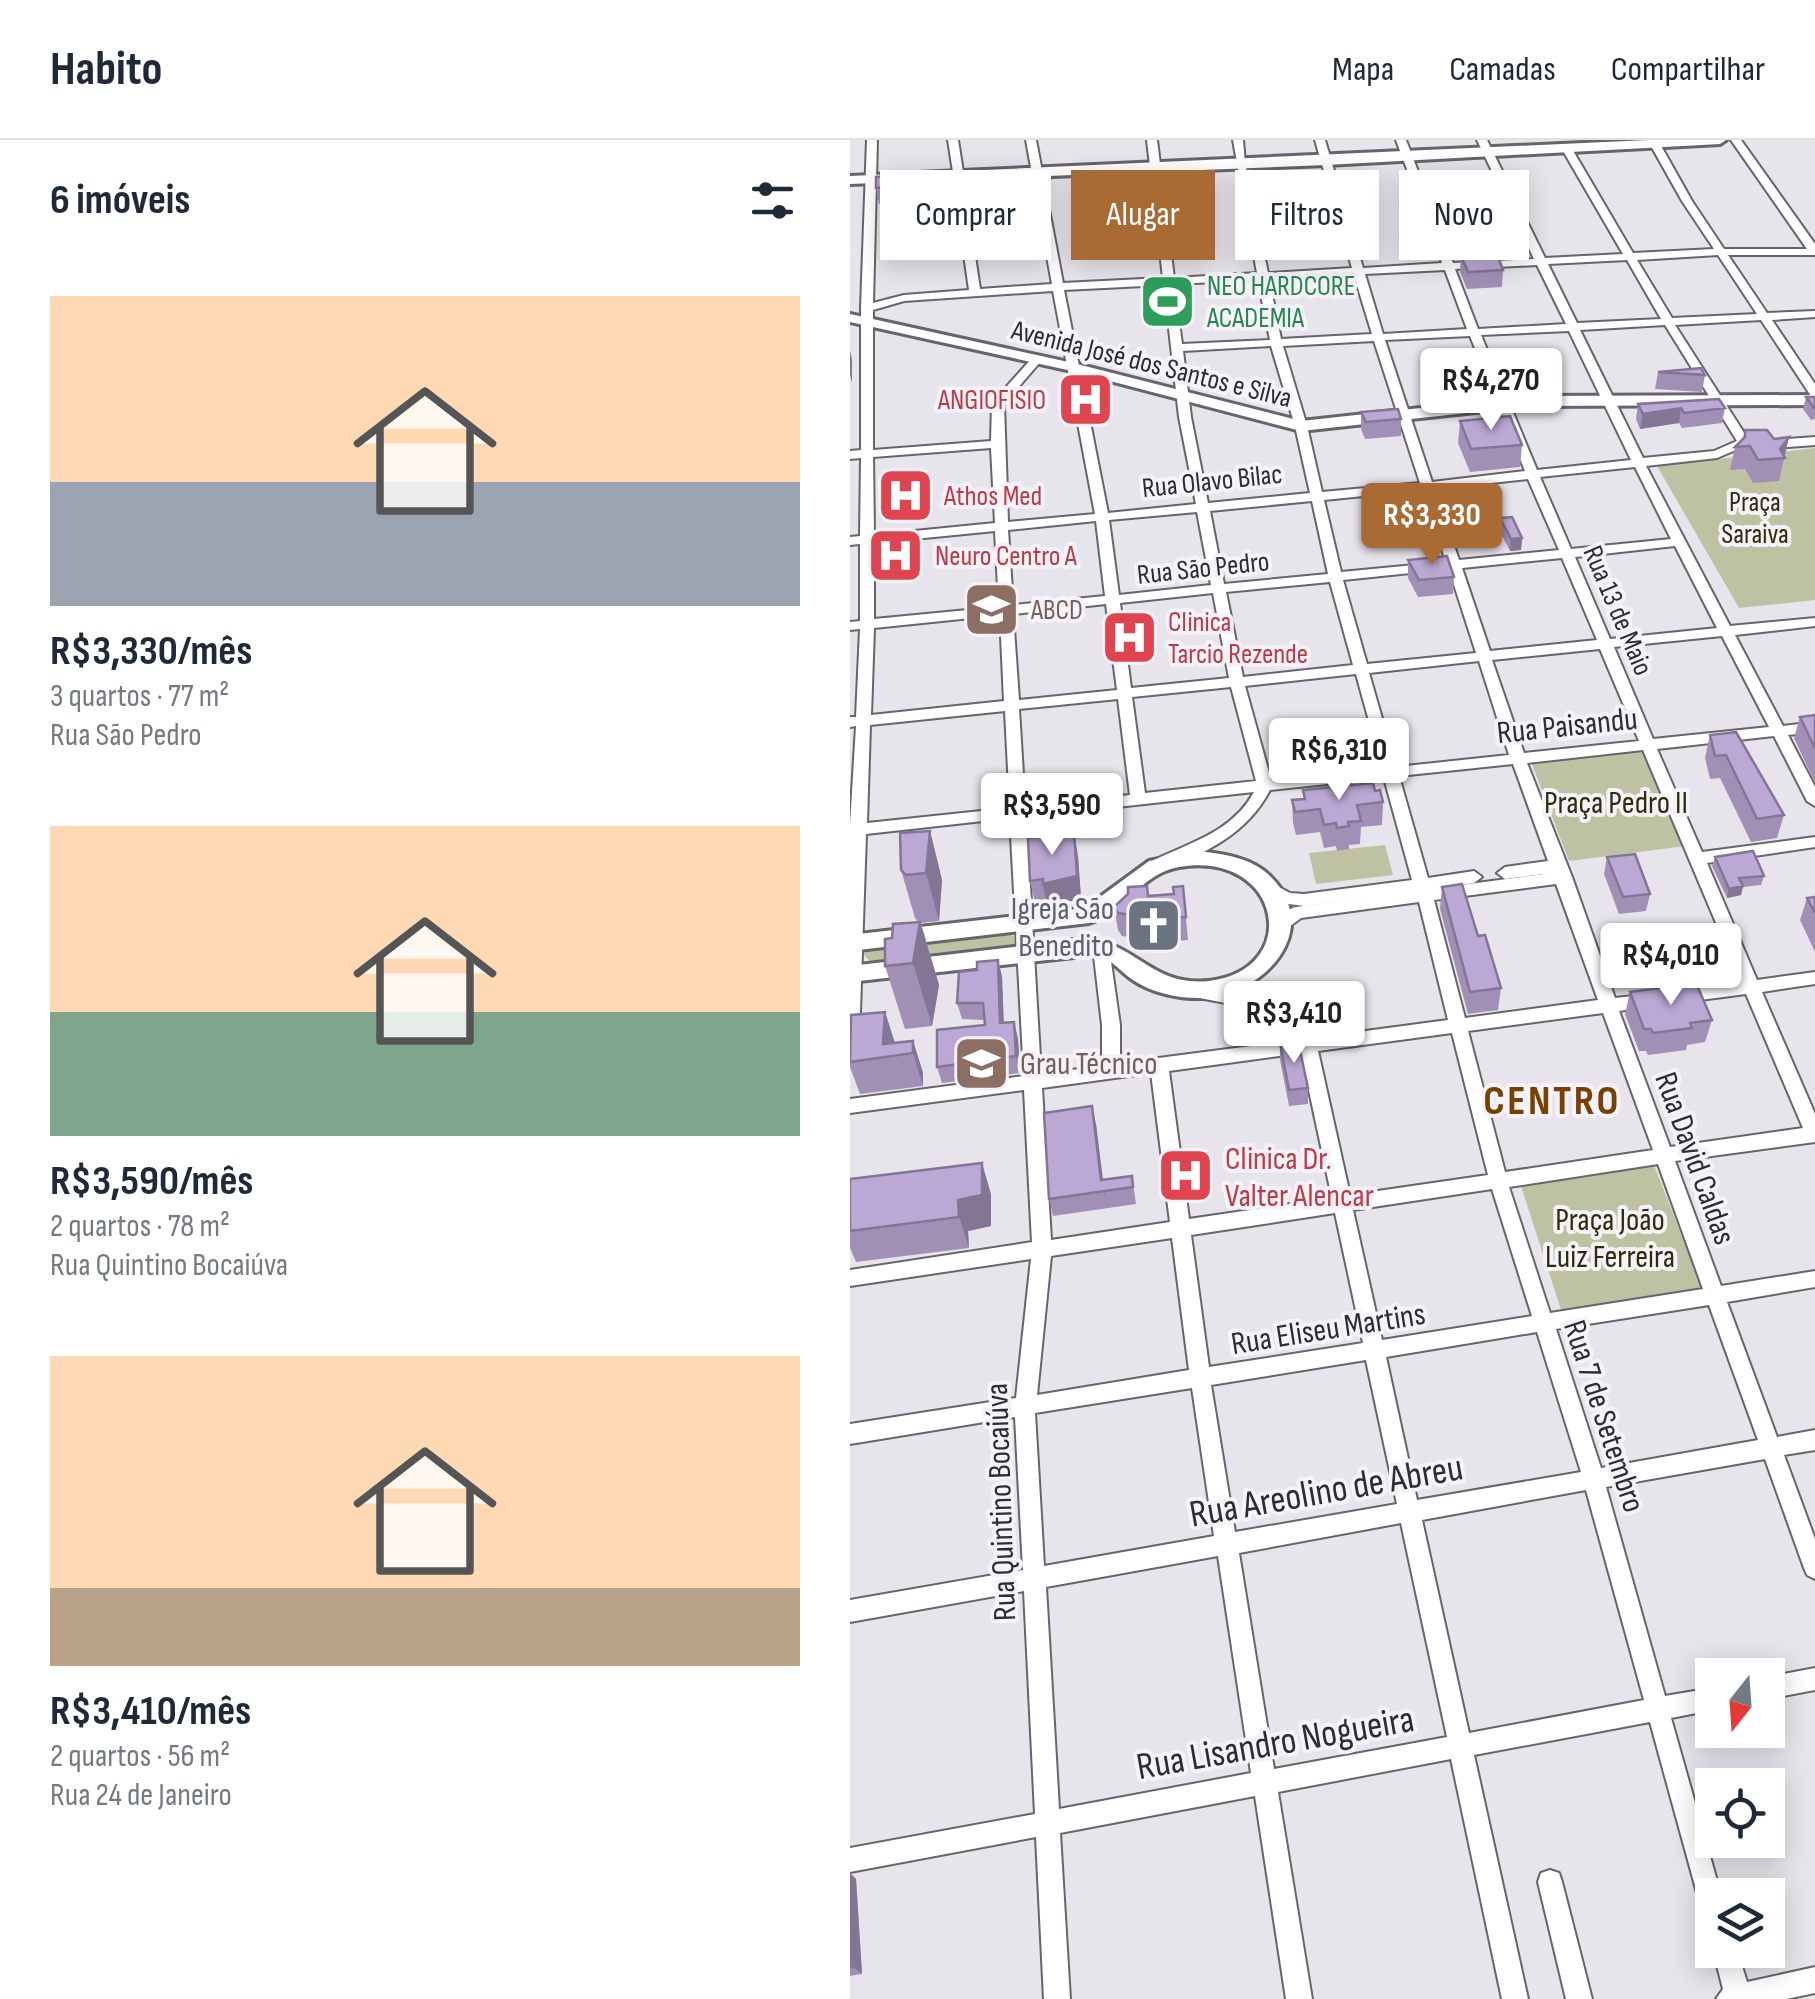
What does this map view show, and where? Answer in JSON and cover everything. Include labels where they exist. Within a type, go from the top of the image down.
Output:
[{"type":"main road","points":[[1565,145],[1638,140]]},
{"type":"main road","points":[[1051,170],[1325,160],[1404,150],[1720,140]]},
{"type":"main road","points":[[850,178],[880,177]]},
{"type":"main road","name":"Avenida José dos Santos e Silva","points":[[850,318],[867,315],[1301,426],[1505,404],[1720,406],[1815,399]]},
{"type":"main road","points":[[852,943],[1089,915],[1107,906],[1139,875],[1160,864],[1198,858],[1217,860],[1258,875],[1274,891],[1281,927],[1274,951],[1255,975],[1216,989],[1187,990],[1139,974],[1123,959],[1102,948],[852,974]]},
{"type":"street","points":[[850,1042],[855,722],[867,624],[867,291],[872,140]]},
{"type":"street","points":[[954,140],[958,170]]},
{"type":"street","points":[[1031,140],[1036,170]]},
{"type":"street","points":[[1152,140],[1182,395],[1237,683],[1265,785],[1251,812],[1236,829],[1160,864]]},
{"type":"street","name":"Rua 7 de Setembro","points":[[1238,140],[1276,343],[1301,426],[1336,579],[1424,890],[1499,1183],[1594,1480],[1704,1878]]},
{"type":"street","name":"Rua David Caldas","points":[[1320,140],[1378,338],[1518,758],[1815,1568]]},
{"type":"street","points":[[1736,140],[1815,252]]},
{"type":"street","points":[[1655,142],[1815,399]]},
{"type":"street","points":[[1565,145],[1667,321],[1744,442]]},
{"type":"street","points":[[1485,148],[1639,461],[1815,801]]},
{"type":"street","name":"Rua 13 de Maio","points":[[1404,150],[1474,332],[1815,1134]]},
{"type":"street","points":[[867,291],[904,298],[1359,270],[1720,252],[1815,252]]},
{"type":"street","points":[[1051,255],[1102,517],[1138,798]]},
{"type":"street","points":[[970,260],[975,293]]},
{"type":"street","points":[[867,315],[904,298]]},
{"type":"street","points":[[1178,348],[1815,314]]},
{"type":"street","name":"Rua Quintino Bocaiúva","points":[[1036,359],[998,402],[997,444],[1042,1247],[1024,1408],[1057,1999]]},
{"type":"street","name":"Rua Olavo Bilac","points":[[850,541],[1718,454],[1744,442],[1763,445],[1815,441]]},
{"type":"street","points":[[850,456],[997,444]]},
{"type":"street","name":"Rua São Pedro","points":[[850,626],[1680,542]]},
{"type":"street","points":[[1719,616],[1756,618],[1815,612]]},
{"type":"street","points":[[855,722],[1815,622]]},
{"type":"street","name":"Rua Paisandu","points":[[854,830],[1815,727]]},
{"type":"street","points":[[1699,858],[1815,842]]},
{"type":"street","points":[[1274,891],[1294,901],[1351,899],[1561,871]]},
{"type":"street","points":[[1281,927],[1296,913],[1351,899]]},
{"type":"street","points":[[1102,948],[1111,1025],[1111,1072]]},
{"type":"street","points":[[1104,976],[1123,971],[1139,974]]},
{"type":"street","points":[[850,1106],[1815,978]]},
{"type":"street","points":[[1187,990],[1236,998],[1272,1010],[1305,1037],[1308,1045],[1515,1999]]},
{"type":"street","points":[[1158,1065],[1200,1378],[1299,1999]]},
{"type":"street","points":[[850,1278],[1815,1134]]},
{"type":"street","name":"Rua Eliseu Martins","points":[[850,1434],[1542,1326],[1815,1279]]},
{"type":"street","name":"Rua Areolino de Abreu","points":[[850,1611],[1815,1440]]},
{"type":"street","points":[[1785,1684],[1815,1678]]},
{"type":"street","name":"Rua Lisandro Nogueira","points":[[850,1860],[1046,1820],[1695,1701]]},
{"type":"street","points":[[1550,1882],[1579,1999]]},
{"type":"street","points":[[1729,1968],[1735,1998],[1815,1980]]},
{"type":"green space","name":"Praça Saraiva","points":[[1815,448],[1815,600],[1739,608],[1657,466]]},
{"type":"green space","name":"Praça Pedro II","points":[[1648,746],[1693,845],[1569,861],[1530,759]]},
{"type":"green space","points":[[1385,845],[1393,875],[1316,884],[1309,853]]},
{"type":"green space","points":[[1007,931],[1019,941],[1019,946],[881,962],[871,962],[864,955],[865,948]]},
{"type":"green space","name":"Praça João Luiz Ferreira","points":[[1654,1165],[1702,1288],[1562,1313],[1521,1186]]},
{"type":"building","points":[[1463,260],[1499,260],[1503,270],[1468,272]]},
{"type":"building","points":[[1701,368],[1705,375],[1658,372]]},
{"type":"building","points":[[1719,399],[1725,408],[1684,413],[1681,408],[1643,414],[1638,404]]},
{"type":"building","points":[[1398,409],[1401,419],[1366,422],[1361,412]]},
{"type":"building","points":[[1510,416],[1522,445],[1471,449],[1460,421]]},
{"type":"building","points":[[1745,430],[1767,430],[1774,439],[1789,437],[1780,449],[1785,458],[1758,460],[1750,446],[1735,447],[1745,437]]},
{"type":"building","points":[[1512,517],[1522,538],[1511,539],[1500,518]]},
{"type":"building","points":[[1447,556],[1454,577],[1419,580],[1408,560]]},
{"type":"building","points":[[1815,715],[1815,748],[1800,717]]},
{"type":"building","points":[[1736,732],[1784,815],[1757,819],[1726,755],[1715,756],[1710,735]]},
{"type":"building","points":[[1373,783],[1383,802],[1357,805],[1361,821],[1348,822],[1349,826],[1324,825],[1320,809],[1295,812],[1292,800],[1305,799],[1303,790]]},
{"type":"building","points":[[930,831],[926,873],[906,875],[901,870],[900,833]]},
{"type":"building","points":[[1074,833],[1077,876],[1043,884],[1043,879],[1030,881],[1028,838]]},
{"type":"building","points":[[1753,851],[1764,876],[1739,878],[1743,886],[1729,889],[1715,857]]},
{"type":"building","points":[[1635,854],[1650,894],[1623,897],[1607,857]]},
{"type":"building","points":[[1462,884],[1478,936],[1485,935],[1501,988],[1470,992],[1442,887]]},
{"type":"building","points":[[1147,886],[1148,896],[1174,894],[1173,887],[1183,886],[1186,917],[1173,918],[1172,912],[1148,914],[1149,921],[1132,922],[1132,915],[1118,913],[1114,907],[1128,894],[1128,887]]},
{"type":"building","points":[[1815,897],[1815,913],[1807,898]]},
{"type":"building","points":[[920,922],[913,963],[885,966],[885,939],[892,938],[893,924]]},
{"type":"building","points":[[998,960],[1000,1023],[1014,1022],[1016,1056],[937,1067],[937,1030],[985,1025],[983,1003],[957,1003],[959,972],[977,970],[977,962]]},
{"type":"building","points":[[1696,983],[1712,1020],[1690,1023],[1692,1028],[1653,1033],[1644,1029],[1630,992]]},
{"type":"building","points":[[885,1012],[883,1044],[913,1041],[913,1053],[850,1062],[851,1015]]},
{"type":"building","points":[[1298,1041],[1308,1088],[1289,1090],[1280,1043]]},
{"type":"building","points":[[1092,1106],[1101,1180],[1132,1176],[1133,1187],[1049,1199],[1044,1113]]},
{"type":"building","points":[[982,1163],[982,1195],[958,1200],[959,1217],[850,1231],[850,1179]]},
{"type":"building","points":[[850,1912],[853,1967],[850,1967]]},
{"type":"place","name":"NEO HARDCORE ACADEMIA","points":[[1168,301]]},
{"type":"place","name":"ANGIOFISIO","points":[[1085,399]]},
{"type":"place","name":"Athos Med","points":[[905,495]]},
{"type":"place","name":"Neuro Centro A","points":[[896,555]]},
{"type":"place","name":"ABCD","points":[[992,609]]},
{"type":"place","name":"Clinica Tarcio Rezende","points":[[1129,637]]},
{"type":"place","name":"Igreja São Benedito","points":[[1153,926]]},
{"type":"place","name":"Grau Técnico","points":[[981,1063]]},
{"type":"place","name":"Clinica Dr. Valter Alencar","points":[[1186,1176]]},
{"type":"district","name":"CENTRO","points":[[1552,1099]]}]
